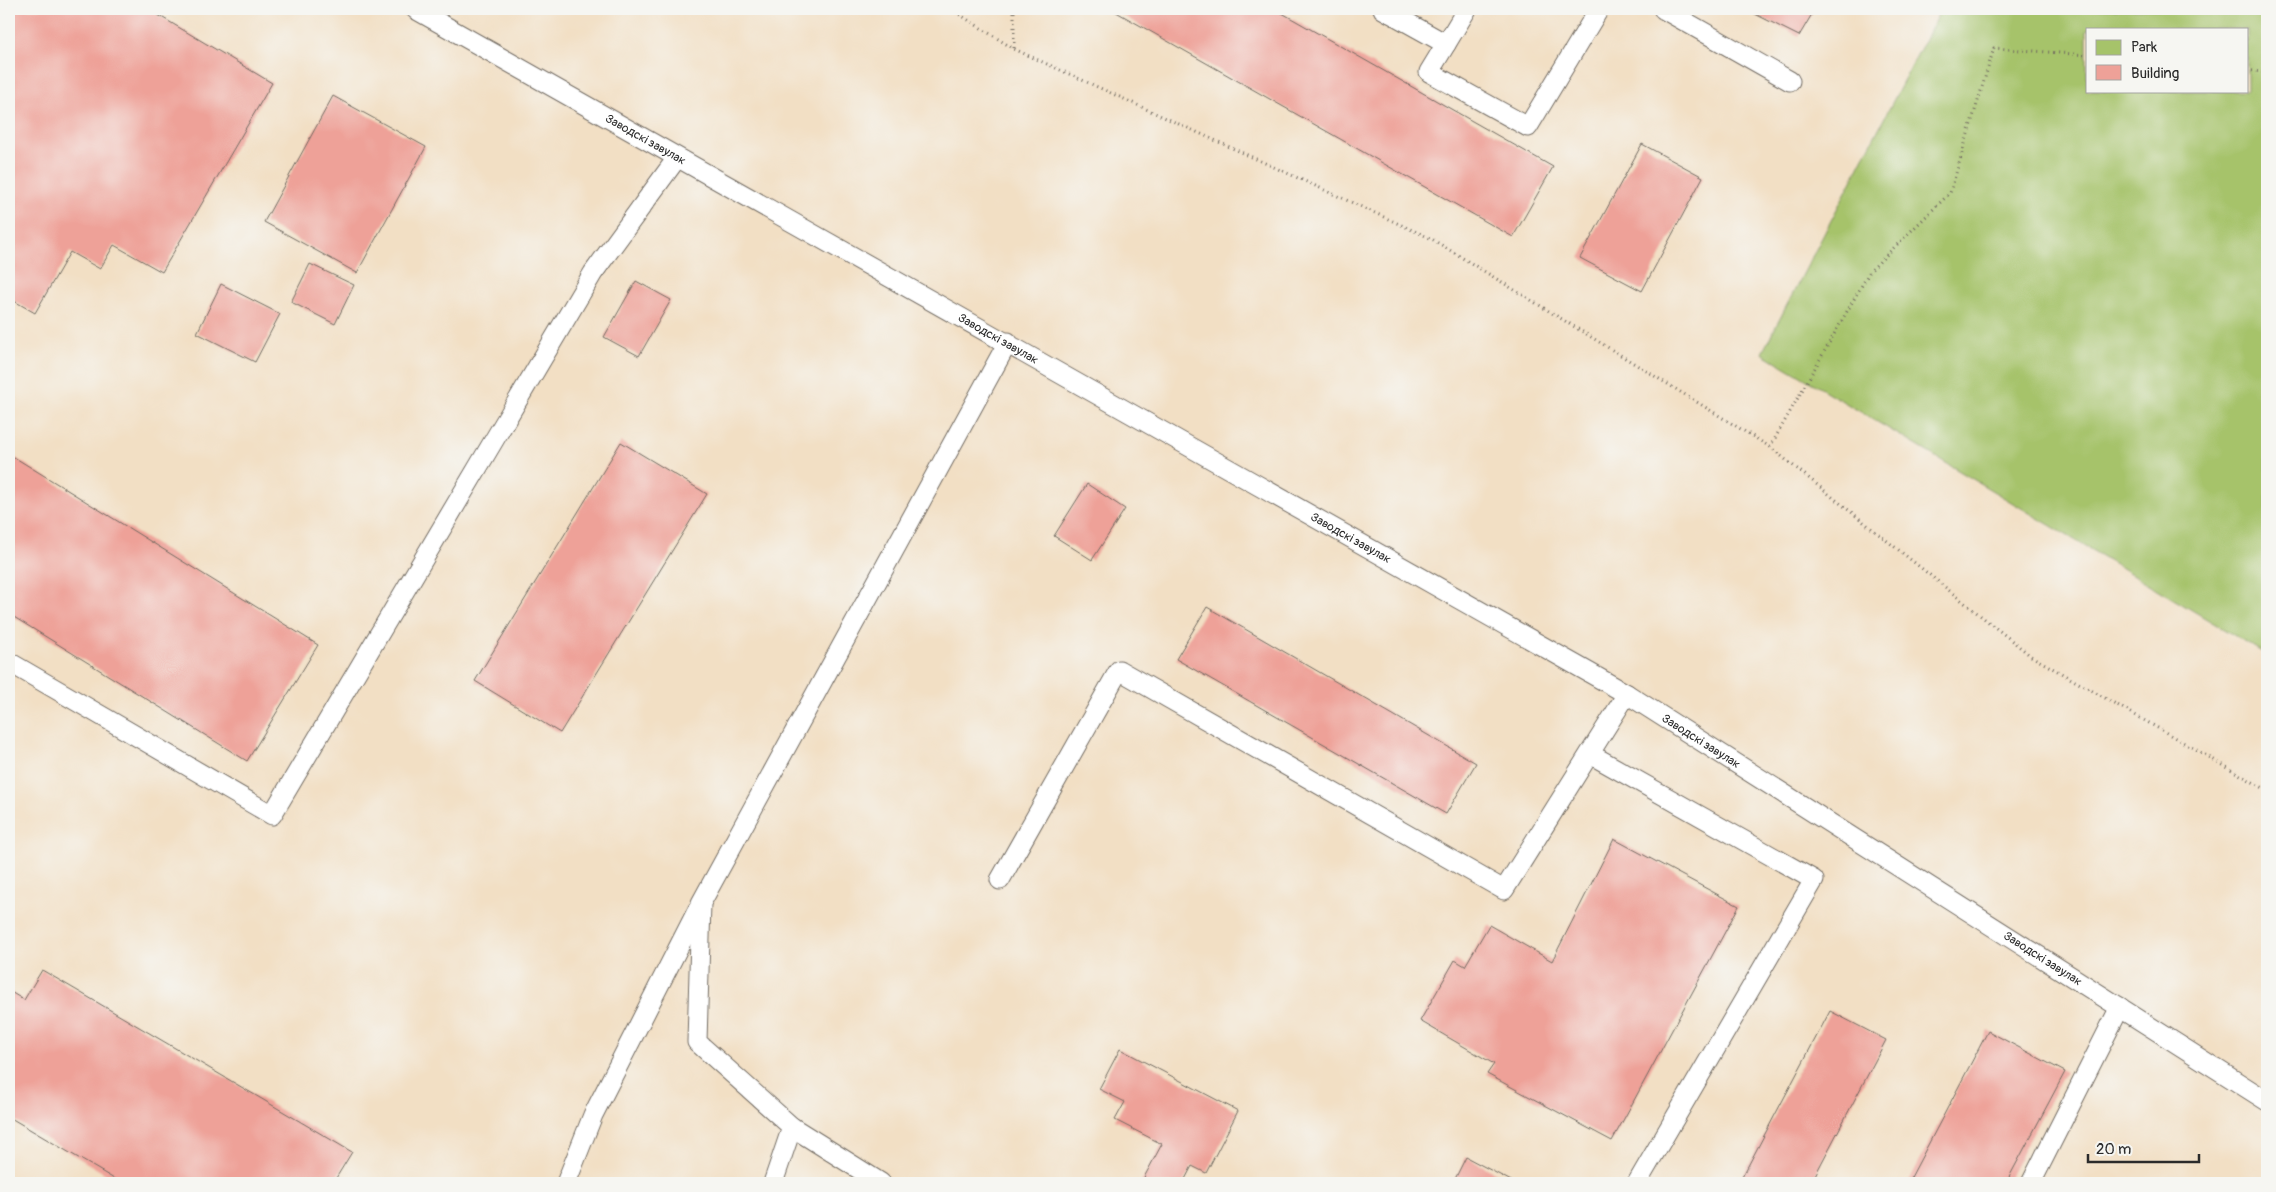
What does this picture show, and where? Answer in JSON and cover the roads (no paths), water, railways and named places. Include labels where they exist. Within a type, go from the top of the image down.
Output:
[{"type":"lane","name":"Заводскі завулак","points":[[415,9],[677,158],[1008,342],[1627,694],[2267,1101]]},
{"type":"lane","points":[[1383,9],[1446,44]]},
{"type":"lane","points":[[1467,9],[1429,72],[1528,127],[1599,9]]},
{"type":"lane","points":[[1663,9],[1790,81]]},
{"type":"lane","points":[[9,662],[272,814],[593,273],[677,158]]},
{"type":"lane","points":[[566,1183],[593,1116],[701,903],[1008,342]]},
{"type":"lane","points":[[1000,880],[1119,670],[1504,890],[1627,694]]},
{"type":"lane","points":[[1590,754],[1814,880],[1637,1183]]},
{"type":"lane","points":[[701,903],[697,1042],[792,1126],[882,1183]]},
{"type":"lane","points":[[2030,1183],[2120,1007]]},
{"type":"lane","points":[[773,1183],[792,1126]]}]
